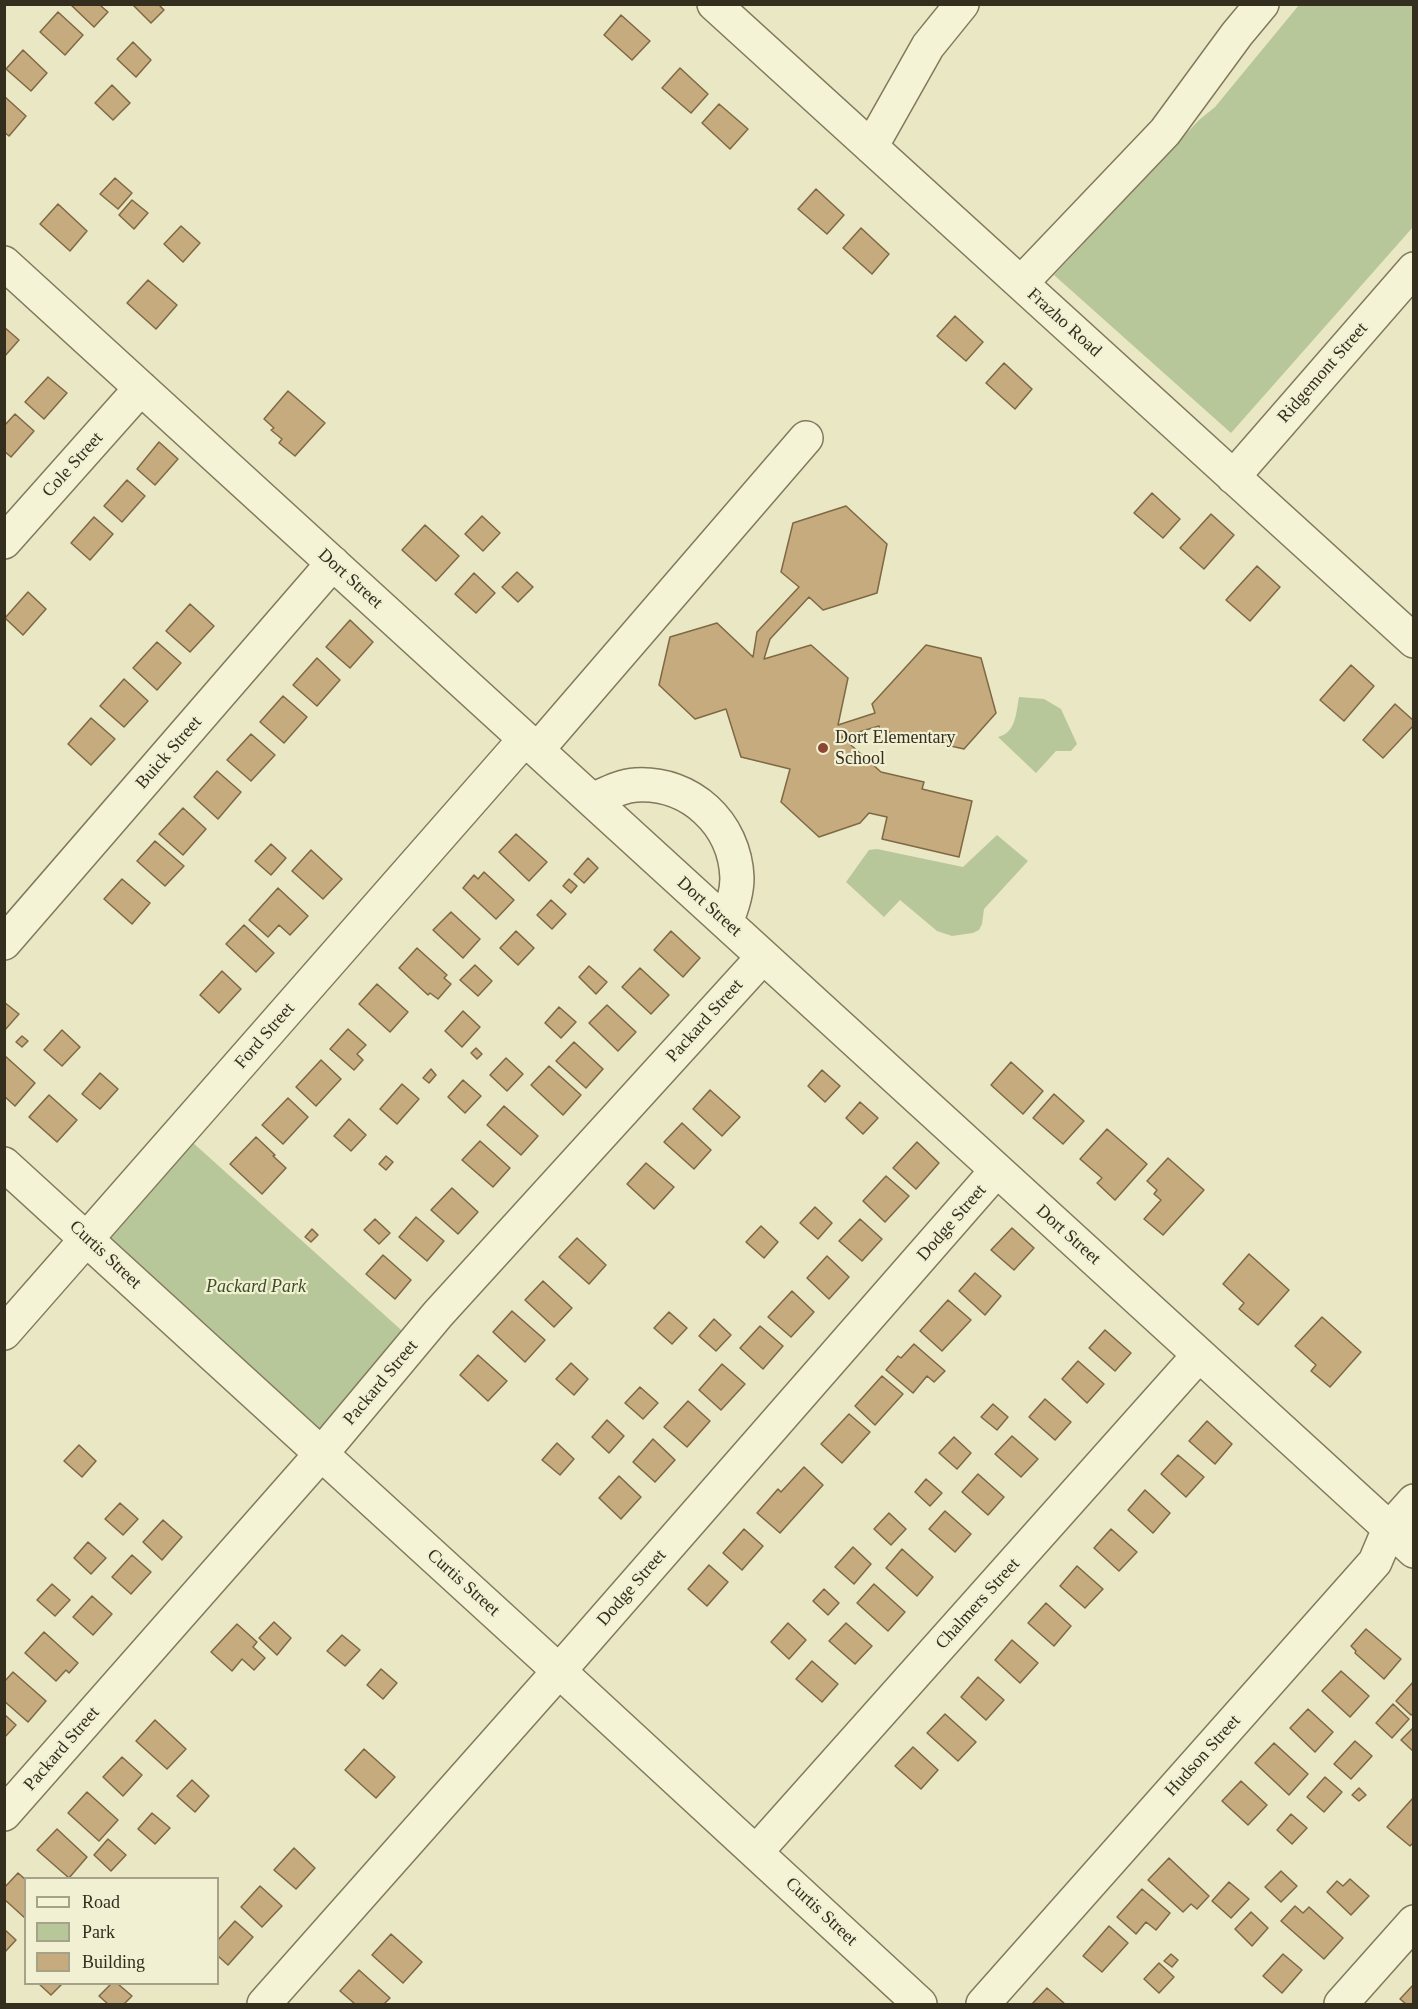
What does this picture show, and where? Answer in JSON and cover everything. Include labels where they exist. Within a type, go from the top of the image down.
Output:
[{"type":"street","name":"Frazho Road","points":[[714,4],[1233,477],[1411,634]]},
{"type":"street","points":[[871,147],[928,46],[962,4]]},
{"type":"street","points":[[1021,283],[1165,132],[1237,34],[1262,4]]},
{"type":"street","name":"Dort Street","points":[[4,263],[1413,1551]]},
{"type":"street","name":"Ridgemont Street","points":[[1233,477],[1413,269]]},
{"type":"street","name":"Cole Street","points":[[4,542],[141,388]]},
{"type":"street","name":"Ford Street","points":[[4,1333],[806,438]]},
{"type":"street","name":"Buick Street","points":[[4,943],[333,563]]},
{"type":"street","points":[[592,800],[613,790],[634,785],[657,786],[678,791],[698,802],[715,817],[727,836],[735,857],[736,889],[734,902],[726,922]]},
{"type":"street","name":"Packard Street","points":[[4,1814],[321,1454],[438,1314],[764,957]]},
{"type":"street","name":"Curtis Street","points":[[4,1164],[560,1671],[920,2004]]},
{"type":"street","name":"Dodge Street","points":[[264,2004],[560,1671],[997,1170]]},
{"type":"street","name":"Chalmers Street","points":[[756,1852],[1199,1355]]},
{"type":"street","name":"Hudson Street","points":[[983,2004],[1376,1562],[1389,1529],[1413,1501]]},
{"type":"street","points":[[1341,2004],[1413,1922]]},
{"type":"green space","points":[[1299,5],[1413,5],[1413,227],[1231,433],[1054,275],[1199,120],[1215,107]]},
{"type":"green space","points":[[1019,697],[1044,699],[1061,709],[1077,744],[1071,751],[1056,751],[1036,773],[998,737],[1004,735],[1012,727]]},
{"type":"green space","points":[[997,835],[1028,861],[984,909],[982,924],[979,930],[973,933],[952,936],[937,931],[900,900],[884,917],[846,882],[869,850],[877,849],[963,867]]},
{"type":"green space","name":"Packard Park","points":[[191,1141],[409,1337],[321,1434],[104,1238]]},
{"type":"building","points":[[70,4],[102,4],[101,6],[108,12],[94,27]]},
{"type":"building","points":[[135,4],[158,4],[164,10],[151,23],[134,6]]},
{"type":"building","points":[[58,12],[83,35],[65,55],[40,32]]},
{"type":"building","points":[[621,15],[650,41],[632,60],[604,35]]},
{"type":"building","points":[[133,42],[151,60],[136,77],[117,59]]},
{"type":"building","points":[[23,50],[47,73],[31,91],[6,69]]},
{"type":"building","points":[[680,68],[708,94],[691,113],[662,88]]},
{"type":"building","points":[[112,85],[130,103],[113,120],[95,103]]},
{"type":"building","points":[[4,96],[26,116],[9,136],[4,132]]},
{"type":"building","points":[[719,104],[748,129],[730,149],[702,123]]},
{"type":"building","points":[[115,178],[132,193],[118,209],[100,194]]},
{"type":"building","points":[[816,189],[844,215],[827,234],[798,209]]},
{"type":"building","points":[[132,200],[148,213],[134,229],[119,215]]},
{"type":"building","points":[[58,204],[87,231],[70,251],[40,224]]},
{"type":"building","points":[[181,226],[200,243],[183,262],[164,244]]},
{"type":"building","points":[[861,228],[889,254],[872,274],[843,248]]},
{"type":"building","points":[[148,280],[177,305],[156,329],[127,303]]},
{"type":"building","points":[[955,316],[983,342],[966,361],[937,336]]},
{"type":"building","points":[[4,327],[19,340],[4,357]]},
{"type":"building","points":[[1004,363],[1032,389],[1015,409],[986,383]]},
{"type":"building","points":[[48,377],[67,393],[44,419],[25,402]]},
{"type":"building","points":[[288,391],[325,423],[295,456],[279,443],[282,439],[271,430],[274,428],[264,419]]},
{"type":"building","points":[[15,414],[34,431],[11,457],[4,451],[4,426]]},
{"type":"building","points":[[159,442],[178,459],[155,485],[137,469]]},
{"type":"building","points":[[127,480],[145,496],[122,522],[104,506]]},
{"type":"building","points":[[1152,493],[1180,519],[1163,538],[1134,513]]},
{"type":"building","points":[[846,506],[887,544],[877,593],[823,610],[809,597],[770,639],[764,659],[811,645],[848,678],[838,725],[875,713],[872,704],[926,645],[981,658],[996,713],[964,749],[880,730],[879,726],[842,737],[881,772],[924,782],[922,789],[972,801],[959,857],[882,839],[887,817],[869,813],[860,823],[819,837],[781,802],[790,769],[741,757],[726,709],[695,719],[659,685],[670,637],[717,623],[753,657],[757,632],[799,587],[781,572],[793,523]]},
{"type":"building","points":[[1211,514],[1234,535],[1204,569],[1180,548]]},
{"type":"building","points":[[482,516],[500,533],[483,551],[465,534]]},
{"type":"building","points":[[94,517],[113,534],[90,560],[71,543]]},
{"type":"building","points":[[425,525],[459,556],[436,581],[402,550]]},
{"type":"building","points":[[1257,566],[1280,587],[1250,621],[1226,600]]},
{"type":"building","points":[[517,572],[533,587],[518,602],[502,587]]},
{"type":"building","points":[[474,573],[495,593],[476,613],[455,594]]},
{"type":"building","points":[[28,592],[46,609],[23,635],[5,618]]},
{"type":"building","points":[[190,604],[214,626],[190,652],[166,631]]},
{"type":"building","points":[[350,620],[373,642],[350,668],[326,647]]},
{"type":"building","points":[[157,642],[181,663],[157,690],[133,668]]},
{"type":"building","points":[[317,658],[340,680],[317,706],[293,685]]},
{"type":"building","points":[[1351,665],[1374,686],[1344,721],[1320,700]]},
{"type":"building","points":[[124,679],[148,701],[124,727],[100,706]]},
{"type":"building","points":[[283,696],[307,717],[284,743],[260,722]]},
{"type":"building","points":[[1395,704],[1414,721],[1414,725],[1383,758],[1363,740]]},
{"type":"building","points":[[91,718],[115,739],[91,765],[68,744]]},
{"type":"building","points":[[251,734],[275,755],[251,781],[227,760]]},
{"type":"building","points":[[217,771],[241,792],[218,819],[194,797]]},
{"type":"building","points":[[183,808],[206,829],[183,855],[159,834]]},
{"type":"building","points":[[516,834],[547,862],[529,881],[499,852]]},
{"type":"building","points":[[155,841],[184,866],[165,886],[137,861]]},
{"type":"building","points":[[271,844],[286,858],[271,875],[255,861]]},
{"type":"building","points":[[311,850],[342,879],[323,899],[292,871]]},
{"type":"building","points":[[588,858],[598,868],[584,883],[574,874]]},
{"type":"building","points":[[484,872],[514,900],[496,919],[463,888],[474,875],[478,879]]},
{"type":"building","points":[[122,879],[150,903],[132,924],[104,899]]},
{"type":"building","points":[[569,879],[577,886],[571,893],[563,886]]},
{"type":"building","points":[[278,888],[308,916],[290,935],[279,925],[268,937],[249,920]]},
{"type":"building","points":[[551,900],[566,914],[552,929],[537,915]]},
{"type":"building","points":[[451,912],[480,939],[463,958],[433,930]]},
{"type":"building","points":[[244,925],[274,953],[256,972],[226,944]]},
{"type":"building","points":[[516,931],[534,948],[518,965],[500,948]]},
{"type":"building","points":[[671,931],[700,958],[683,977],[654,950]]},
{"type":"building","points":[[417,948],[447,975],[444,978],[451,984],[438,999],[430,993],[428,995],[399,968]]},
{"type":"building","points":[[475,965],[492,981],[478,996],[460,980]]},
{"type":"building","points":[[589,966],[607,982],[596,994],[579,977]]},
{"type":"building","points":[[640,968],[669,995],[651,1014],[622,987]]},
{"type":"building","points":[[222,971],[241,989],[219,1013],[200,995]]},
{"type":"building","points":[[377,984],[408,1012],[390,1032],[359,1004]]},
{"type":"building","points":[[4,1002],[19,1014],[4,1031]]},
{"type":"building","points":[[607,1005],[636,1032],[618,1051],[589,1023]]},
{"type":"building","points":[[559,1007],[576,1022],[561,1038],[545,1023]]},
{"type":"building","points":[[463,1011],[480,1027],[462,1047],[445,1031]]},
{"type":"building","points":[[348,1029],[366,1045],[357,1054],[363,1060],[354,1070],[330,1049]]},
{"type":"building","points":[[62,1030],[80,1047],[62,1066],[44,1050]]},
{"type":"building","points":[[22,1036],[28,1041],[22,1047],[16,1042]]},
{"type":"building","points":[[574,1042],[603,1069],[586,1088],[556,1061]]},
{"type":"building","points":[[476,1048],[482,1054],[477,1059],[471,1053]]},
{"type":"building","points":[[4,1055],[35,1083],[15,1106],[4,1096]]},
{"type":"building","points":[[506,1058],[523,1074],[507,1091],[490,1075]]},
{"type":"building","points":[[321,1060],[341,1079],[316,1106],[296,1087]]},
{"type":"building","points":[[1011,1062],[1043,1091],[1023,1114],[991,1085]]},
{"type":"building","points":[[549,1066],[581,1095],[563,1115],[531,1085]]},
{"type":"building","points":[[431,1069],[436,1075],[429,1083],[423,1078]]},
{"type":"building","points":[[822,1070],[840,1086],[825,1102],[808,1086]]},
{"type":"building","points":[[100,1073],[118,1089],[100,1109],[82,1094]]},
{"type":"building","points":[[463,1080],[481,1096],[465,1113],[448,1097]]},
{"type":"building","points":[[402,1084],[419,1099],[397,1124],[380,1109]]},
{"type":"building","points":[[710,1090],[740,1117],[722,1136],[693,1109]]},
{"type":"building","points":[[1054,1094],[1084,1121],[1063,1144],[1033,1118]]},
{"type":"building","points":[[49,1095],[77,1120],[57,1142],[29,1117]]},
{"type":"building","points":[[288,1098],[308,1117],[283,1144],[262,1125]]},
{"type":"building","points":[[860,1102],[878,1118],[863,1134],[846,1118]]},
{"type":"building","points":[[504,1106],[538,1136],[521,1155],[487,1125]]},
{"type":"building","points":[[349,1119],[366,1135],[351,1151],[334,1136]]},
{"type":"building","points":[[682,1123],[711,1150],[694,1169],[664,1142]]},
{"type":"building","points":[[1107,1129],[1147,1164],[1115,1200],[1097,1183],[1102,1178],[1080,1159]]},
{"type":"building","points":[[256,1137],[286,1168],[262,1194],[230,1164]]},
{"type":"building","points":[[480,1141],[510,1168],[493,1187],[462,1160]]},
{"type":"building","points":[[917,1142],[939,1163],[916,1189],[893,1168]]},
{"type":"building","points":[[386,1156],[393,1162],[386,1170],[379,1164]]},
{"type":"building","points":[[1168,1158],[1204,1190],[1163,1235],[1144,1219],[1161,1200],[1154,1194],[1157,1190],[1147,1181]]},
{"type":"building","points":[[646,1163],[674,1187],[654,1209],[627,1184]]},
{"type":"building","points":[[886,1176],[909,1196],[885,1222],[863,1201]]},
{"type":"building","points":[[452,1188],[478,1212],[458,1234],[431,1210]]},
{"type":"building","points":[[815,1207],[832,1223],[818,1239],[800,1223]]},
{"type":"building","points":[[416,1217],[444,1241],[427,1261],[399,1237]]},
{"type":"building","points":[[375,1219],[390,1233],[379,1244],[364,1230]]},
{"type":"building","points":[[860,1219],[882,1239],[862,1261],[839,1241]]},
{"type":"building","points":[[761,1226],[778,1242],[764,1258],[746,1242]]},
{"type":"building","points":[[1012,1228],[1034,1248],[1014,1270],[991,1250]]},
{"type":"building","points":[[312,1229],[318,1235],[311,1242],[305,1237]]},
{"type":"building","points":[[577,1238],[606,1265],[589,1284],[559,1257]]},
{"type":"building","points":[[1249,1254],[1289,1290],[1258,1325],[1239,1309],[1244,1303],[1223,1284]]},
{"type":"building","points":[[383,1255],[411,1280],[395,1299],[366,1274]]},
{"type":"building","points":[[827,1256],[849,1277],[829,1299],[807,1278]]},
{"type":"building","points":[[975,1273],[1001,1296],[985,1315],[959,1291]]},
{"type":"building","points":[[543,1281],[572,1308],[554,1327],[525,1300]]},
{"type":"building","points":[[792,1291],[814,1312],[791,1337],[768,1317]]},
{"type":"building","points":[[948,1300],[971,1320],[942,1351],[920,1331]]},
{"type":"building","points":[[512,1311],[545,1340],[525,1362],[493,1332]]},
{"type":"building","points":[[669,1312],[687,1328],[672,1344],[654,1328]]},
{"type":"building","points":[[1322,1317],[1361,1352],[1330,1387],[1311,1371],[1316,1365],[1295,1346]]},
{"type":"building","points":[[714,1319],[731,1335],[716,1351],[699,1336]]},
{"type":"building","points":[[760,1326],[783,1346],[763,1369],[740,1348]]},
{"type":"building","points":[[1105,1330],[1131,1353],[1115,1371],[1089,1348]]},
{"type":"building","points":[[914,1344],[945,1371],[934,1382],[927,1376],[913,1393],[886,1370],[898,1356],[901,1358]]},
{"type":"building","points":[[478,1355],[507,1381],[488,1401],[460,1375]]},
{"type":"building","points":[[1078,1361],[1104,1384],[1087,1403],[1062,1379]]},
{"type":"building","points":[[571,1363],[588,1379],[574,1395],[556,1379]]},
{"type":"building","points":[[722,1364],[745,1384],[721,1410],[699,1390]]},
{"type":"building","points":[[882,1376],[903,1394],[875,1425],[855,1406]]},
{"type":"building","points":[[640,1387],[658,1403],[643,1419],[625,1403]]},
{"type":"building","points":[[1045,1399],[1071,1422],[1055,1440],[1029,1417]]},
{"type":"building","points":[[688,1401],[710,1421],[687,1447],[664,1427]]},
{"type":"building","points":[[993,1404],[1008,1417],[997,1430],[981,1417]]},
{"type":"building","points":[[849,1414],[870,1432],[842,1463],[821,1444]]},
{"type":"building","points":[[607,1420],[624,1436],[609,1453],[592,1437]]},
{"type":"building","points":[[1207,1421],[1232,1444],[1215,1464],[1189,1441]]},
{"type":"building","points":[[1012,1436],[1038,1459],[1021,1477],[995,1454]]},
{"type":"building","points":[[954,1437],[971,1453],[957,1469],[939,1453]]},
{"type":"building","points":[[653,1439],[675,1460],[655,1482],[633,1462]]},
{"type":"building","points":[[557,1443],[574,1459],[560,1475],[542,1460]]},
{"type":"building","points":[[79,1445],[96,1461],[82,1477],[64,1461]]},
{"type":"building","points":[[1178,1455],[1204,1477],[1186,1497],[1161,1474]]},
{"type":"building","points":[[804,1467],[823,1485],[780,1533],[757,1513],[778,1489],[781,1492]]},
{"type":"building","points":[[978,1474],[1004,1497],[988,1515],[962,1492]]},
{"type":"building","points":[[619,1476],[641,1497],[621,1519],[599,1498]]},
{"type":"building","points":[[926,1479],[942,1493],[930,1506],[915,1492]]},
{"type":"building","points":[[1145,1490],[1170,1513],[1153,1533],[1128,1510]]},
{"type":"building","points":[[120,1503],[138,1519],[123,1535],[105,1519]]},
{"type":"building","points":[[945,1511],[971,1534],[955,1552],[929,1529]]},
{"type":"building","points":[[889,1513],[906,1529],[891,1545],[874,1529]]},
{"type":"building","points":[[163,1520],[182,1537],[162,1560],[143,1542]]},
{"type":"building","points":[[744,1529],[763,1546],[742,1570],[723,1553]]},
{"type":"building","points":[[1111,1529],[1137,1552],[1119,1571],[1094,1548]]},
{"type":"building","points":[[88,1542],[106,1558],[91,1574],[74,1558]]},
{"type":"building","points":[[853,1547],[871,1564],[854,1584],[835,1567]]},
{"type":"building","points":[[902,1549],[933,1577],[917,1596],[886,1568]]},
{"type":"building","points":[[132,1555],[151,1572],[131,1594],[112,1577]]},
{"type":"building","points":[[709,1565],[728,1582],[707,1606],[688,1589]]},
{"type":"building","points":[[1077,1566],[1103,1589],[1085,1608],[1060,1586]]},
{"type":"building","points":[[52,1584],[70,1600],[55,1616],[37,1600]]},
{"type":"building","points":[[874,1584],[905,1612],[888,1631],[857,1603]]},
{"type":"building","points":[[824,1589],[839,1603],[828,1615],[813,1601]]},
{"type":"building","points":[[92,1596],[112,1614],[93,1635],[73,1617]]},
{"type":"building","points":[[1046,1603],[1071,1626],[1054,1646],[1028,1623]]},
{"type":"building","points":[[274,1622],[291,1638],[277,1655],[259,1638]]},
{"type":"building","points":[[788,1623],[806,1640],[789,1659],[771,1642]]},
{"type":"building","points":[[846,1623],[872,1646],[855,1664],[829,1641]]},
{"type":"building","points":[[237,1624],[257,1642],[253,1647],[265,1658],[254,1670],[242,1659],[232,1671],[211,1652]]},
{"type":"building","points":[[1366,1629],[1401,1659],[1384,1679],[1355,1653],[1356,1651],[1351,1646]]},
{"type":"building","points":[[44,1632],[78,1663],[69,1673],[66,1670],[56,1681],[25,1653]]},
{"type":"building","points":[[342,1635],[360,1650],[345,1666],[327,1651]]},
{"type":"building","points":[[1012,1640],[1038,1663],[1020,1683],[995,1660]]},
{"type":"building","points":[[812,1661],[838,1684],[822,1702],[796,1679]]},
{"type":"building","points":[[381,1669],[397,1683],[383,1699],[367,1685]]},
{"type":"building","points":[[1341,1671],[1369,1696],[1350,1717],[1322,1691]]},
{"type":"building","points":[[13,1672],[46,1701],[28,1722],[4,1701],[4,1682]]},
{"type":"building","points":[[978,1677],[1004,1700],[986,1720],[961,1697]]},
{"type":"building","points":[[1414,1681],[1414,1713],[1411,1715],[1396,1701]]},
{"type":"building","points":[[1393,1704],[1409,1719],[1392,1738],[1376,1723]]},
{"type":"building","points":[[1308,1709],[1333,1732],[1315,1752],[1290,1728]]},
{"type":"building","points":[[4,1714],[16,1725],[4,1738]]},
{"type":"building","points":[[945,1714],[976,1742],[958,1761],[927,1733]]},
{"type":"building","points":[[155,1720],[186,1749],[167,1769],[136,1741]]},
{"type":"building","points":[[1414,1727],[1414,1752],[1401,1740]]},
{"type":"building","points":[[1355,1741],[1372,1756],[1351,1779],[1334,1764]]},
{"type":"building","points":[[1274,1743],[1308,1774],[1289,1795],[1255,1763]]},
{"type":"building","points":[[913,1747],[938,1770],[921,1789],[895,1766]]},
{"type":"building","points":[[364,1749],[395,1777],[376,1798],[345,1770]]},
{"type":"building","points":[[122,1757],[142,1775],[123,1796],[103,1777]]},
{"type":"building","points":[[1325,1777],[1342,1792],[1324,1812],[1307,1797]]},
{"type":"building","points":[[192,1780],[209,1796],[195,1812],[177,1796]]},
{"type":"building","points":[[1241,1781],[1267,1805],[1248,1825],[1222,1801]]},
{"type":"building","points":[[1359,1788],[1366,1795],[1359,1801],[1352,1795]]},
{"type":"building","points":[[87,1792],[118,1820],[99,1841],[68,1813]]},
{"type":"building","points":[[1413,1798],[1414,1842],[1410,1846],[1387,1827]]},
{"type":"building","points":[[152,1813],[170,1828],[155,1844],[138,1829]]},
{"type":"building","points":[[1291,1814],[1307,1828],[1292,1844],[1277,1830]]},
{"type":"building","points":[[57,1829],[87,1857],[68,1877],[37,1850]]},
{"type":"building","points":[[108,1839],[126,1855],[111,1871],[94,1855]]},
{"type":"building","points":[[294,1848],[315,1868],[296,1889],[274,1870]]},
{"type":"building","points":[[1169,1858],[1209,1896],[1197,1909],[1191,1904],[1183,1912],[1148,1880]]},
{"type":"building","points":[[1281,1871],[1297,1886],[1281,1902],[1265,1887]]},
{"type":"building","points":[[18,1873],[24,1878],[24,1917],[4,1899],[4,1888]]},
{"type":"building","points":[[1350,1879],[1369,1896],[1351,1915],[1327,1892],[1337,1881],[1343,1886]]},
{"type":"building","points":[[1229,1882],[1249,1899],[1231,1918],[1212,1901]]},
{"type":"building","points":[[260,1886],[282,1906],[262,1927],[241,1907]]},
{"type":"building","points":[[1142,1889],[1170,1913],[1156,1930],[1146,1922],[1136,1934],[1117,1917]]},
{"type":"building","points":[[1295,1906],[1303,1913],[1309,1907],[1343,1938],[1324,1959],[1281,1921]]},
{"type":"building","points":[[1251,1912],[1268,1928],[1252,1946],[1235,1929]]},
{"type":"building","points":[[235,1921],[253,1937],[228,1965],[219,1957],[219,1939]]},
{"type":"building","points":[[1109,1926],[1128,1943],[1102,1972],[1083,1956]]},
{"type":"building","points":[[4,1929],[16,1940],[4,1953]]},
{"type":"building","points":[[391,1934],[422,1962],[403,1983],[372,1955]]},
{"type":"building","points":[[1171,1954],[1178,1960],[1172,1967],[1164,1961]]},
{"type":"building","points":[[1283,1954],[1302,1970],[1282,1993],[1263,1976]]},
{"type":"building","points":[[1159,1963],[1174,1977],[1159,1993],[1144,1979]]},
{"type":"building","points":[[359,1970],[390,1998],[384,2004],[355,2004],[340,1991]]},
{"type":"building","points":[[1414,1984],[1414,2004],[1406,2004],[1400,1999]]},
{"type":"building","points":[[40,1985],[61,1985],[51,1995]]},
{"type":"building","points":[[110,1985],[119,1985],[132,1996],[124,2004],[108,2004],[99,1996]]},
{"type":"building","points":[[1047,1988],[1065,2004],[1032,2004]]},
{"type":"place","name":"Dort Elementary School","points":[[823,748]]}]
